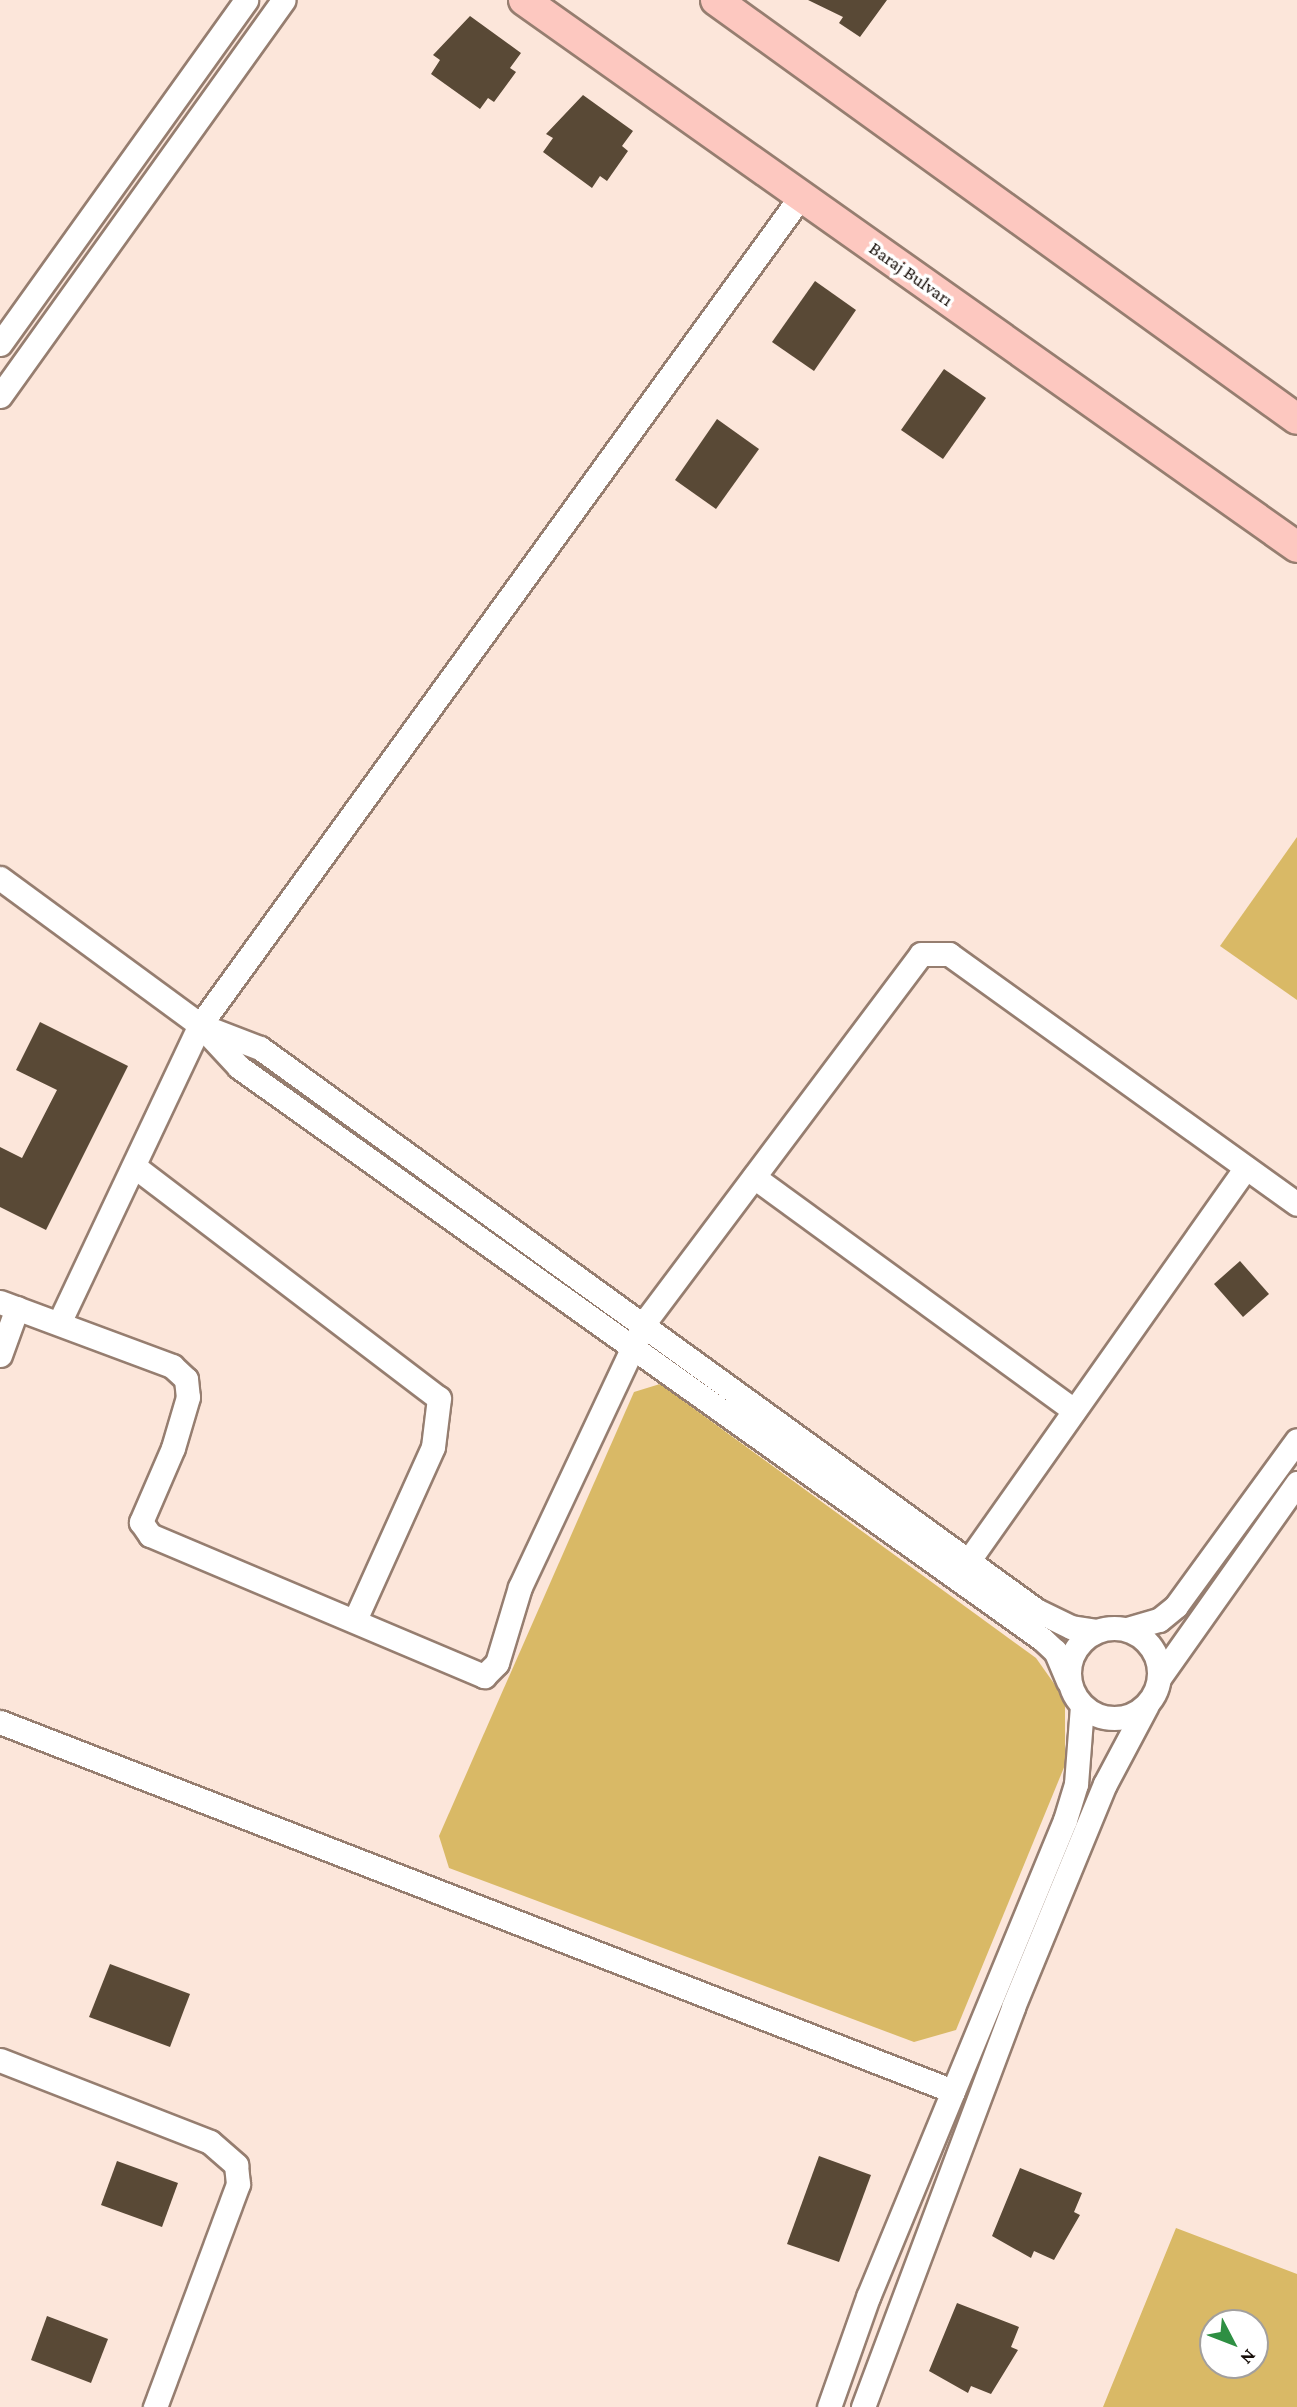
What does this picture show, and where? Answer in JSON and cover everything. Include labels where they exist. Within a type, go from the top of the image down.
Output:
[{"type":"main road","name":"Baraj Bulvarı","points":[[524,0],[1297,547]]},
{"type":"main road","points":[[716,0],[1297,419]]},
{"type":"street","points":[[0,344],[246,0]]},
{"type":"street","points":[[0,396],[283,0]]},
{"type":"street","points":[[59,1322],[200,1026],[801,196]]},
{"type":"street","points":[[0,878],[200,1026],[239,1067],[629,1349],[1042,1639],[1055,1651],[1082,1706],[1076,1784],[1065,1820],[953,2091],[829,2407]]},
{"type":"street","points":[[0,1355],[9,1305],[172,1366],[186,1379],[188,1397],[173,1448],[141,1522],[150,1535],[484,1675],[497,1664],[520,1587],[629,1349],[644,1323],[921,954],[933,950],[949,954],[1297,1203]]},
{"type":"street","points":[[200,1026],[260,1048],[644,1323],[1036,1610],[1071,1627],[1096,1631],[1127,1629],[1158,1620],[1175,1606],[1297,1440]]},
{"type":"street","points":[[134,1166],[439,1398],[433,1447],[355,1620]]},
{"type":"street","points":[[969,1560],[1246,1168]]},
{"type":"street","points":[[754,1177],[1074,1410]]},
{"type":"street","points":[[863,2407],[1013,2007],[1105,1784],[1159,1678],[1297,1483]]},
{"type":"street","points":[[1127,1629],[1152,1648],[1159,1678]]},
{"type":"street","points":[[1069,1681],[1073,1651],[1096,1631]]},
{"type":"street","points":[[1082,1706],[1107,1718],[1147,1704]]},
{"type":"street","points":[[0,1721],[953,2091]]},
{"type":"street","points":[[0,2060],[210,2142],[236,2165],[238,2184],[155,2407]]},
{"type":"shaded area","points":[[1297,837],[1297,1000],[1220,946]]},
{"type":"shaded area","points":[[660,1384],[1036,1658],[1065,1699],[1065,1765],[956,2030],[914,2042],[449,1868],[439,1836],[634,1392]]},
{"type":"shaded area","points":[[1176,2228],[1297,2274],[1297,2407],[1103,2407]]},
{"type":"building","points":[[808,0],[887,0],[860,37],[839,23],[843,17]]},
{"type":"building","points":[[470,16],[521,53],[510,68],[516,72],[494,102],[488,98],[480,109],[431,74],[440,60],[433,55]]},
{"type":"building","points":[[583,95],[633,131],[622,146],[628,151],[607,181],[600,176],[592,188],[543,152],[553,138],[546,134]]},
{"type":"building","points":[[815,281],[856,310],[814,371],[772,342]]},
{"type":"building","points":[[944,369],[986,398],[943,459],[901,430]]},
{"type":"building","points":[[717,419],[759,449],[716,509],[675,480]]},
{"type":"building","points":[[40,1022],[128,1066],[46,1230],[0,1207],[0,1147],[22,1158],[57,1090],[16,1070]]},
{"type":"building","points":[[1240,1261],[1269,1294],[1243,1317],[1214,1284]]},
{"type":"building","points":[[110,1964],[190,1994],[170,2047],[89,2017]]},
{"type":"building","points":[[819,2156],[871,2175],[839,2262],[787,2244]]},
{"type":"building","points":[[117,2161],[178,2183],[162,2227],[101,2205]]},
{"type":"building","points":[[1020,2168],[1082,2193],[1074,2212],[1080,2215],[1054,2260],[1034,2251],[1031,2258],[992,2236]]},
{"type":"building","points":[[957,2303],[1019,2327],[1011,2347],[1018,2350],[991,2394],[971,2386],[968,2393],[929,2371]]},
{"type":"building","points":[[47,2316],[108,2339],[91,2383],[31,2360]]}]
